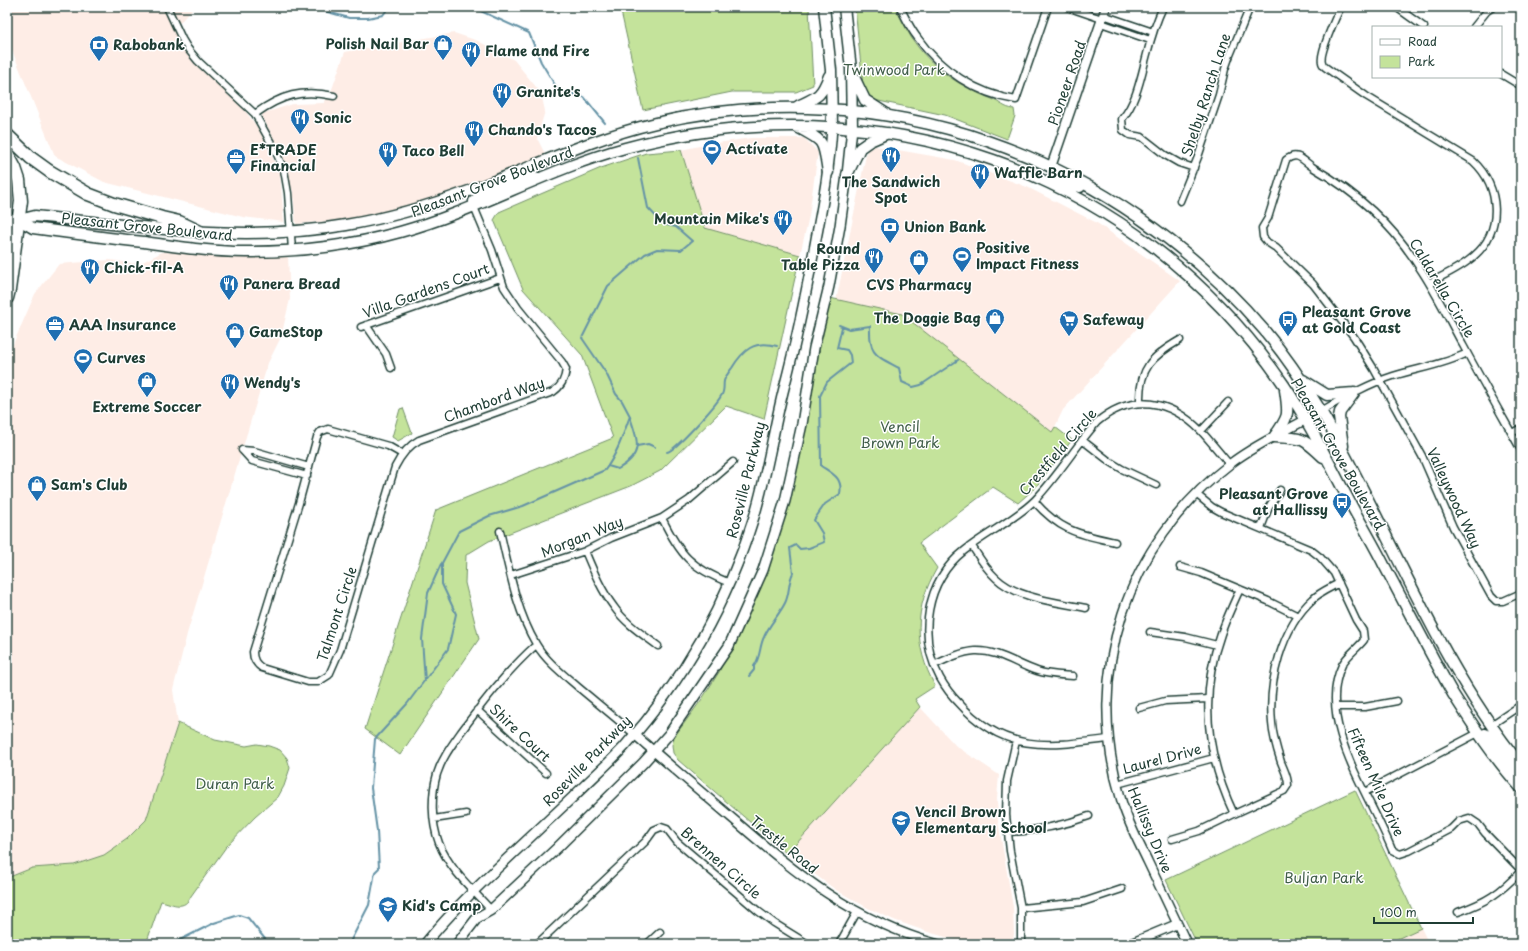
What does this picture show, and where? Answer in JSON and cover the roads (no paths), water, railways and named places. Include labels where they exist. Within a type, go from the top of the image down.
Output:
[{"type":"highway","points":[[7,135],[49,171],[88,194],[114,204],[179,222],[200,232]]},
{"type":"highway","points":[[7,153],[19,180],[21,201],[7,298]]},
{"type":"main road","name":"Roseville Parkway","points":[[425,944],[452,912],[608,763],[634,734],[685,668],[715,616],[730,583],[754,517],[764,478],[776,420],[799,330],[828,172],[832,108],[831,70],[824,7]]},
{"type":"main road","points":[[457,944],[477,918],[490,910],[628,780],[654,752],[669,734],[729,646],[754,592],[770,550],[785,501],[794,463],[814,348],[829,286],[840,226],[852,128],[851,69],[844,7]]},
{"type":"main road","points":[[851,69],[865,100],[889,115]]},
{"type":"main road","points":[[795,107],[816,98],[824,90],[831,70]]},
{"type":"main road","name":"Pleasant Grove Boulevard","points":[[19,220],[35,216],[200,232],[244,234],[291,232],[341,226],[401,213],[468,192],[566,151],[617,134],[667,121],[726,111],[795,107],[832,108],[889,115],[962,132],[1051,167],[1097,191],[1149,224],[1198,264],[1239,303],[1265,331],[1299,377],[1321,412],[1458,672],[1491,725],[1521,765]]},
{"type":"main road","name":"Pleasant Grove Boulevard","points":[[7,218],[19,220],[33,228],[199,249],[245,252],[292,250],[345,244],[376,238],[426,224],[474,207],[573,165],[629,147],[676,136],[767,125],[832,126],[889,133],[935,143],[986,157],[1047,181],[1116,220],[1155,248],[1188,275],[1232,319],[1285,386],[1330,464],[1444,679],[1497,760],[1521,788]]},
{"type":"main road","points":[[793,125],[815,136],[823,144],[828,172]]},
{"type":"main road","points":[[847,175],[860,148],[870,141],[889,133]]},
{"type":"main road","points":[[474,207],[474,201],[480,196],[528,175],[536,164]]},
{"type":"main road","points":[[1047,181],[1053,179],[1060,180],[1097,191]]},
{"type":"main road","points":[[1299,377],[1326,395],[1354,393]]},
{"type":"main road","points":[[1285,386],[1288,409],[1287,416],[1274,437],[1301,438],[1330,464]]},
{"type":"main road","points":[[1345,455],[1339,417],[1340,412],[1354,393]]},
{"type":"main road","points":[[1305,420],[1321,412]]},
{"type":"main road","points":[[1478,733],[1486,734],[1490,738],[1521,776]]},
{"type":"street","points":[[167,7],[182,39],[193,55],[255,114],[275,150],[284,170],[288,193],[292,250]]},
{"type":"street","points":[[900,7],[917,37],[939,63],[965,82],[999,97],[1016,100],[1048,7]]},
{"type":"street","points":[[1067,7],[1103,16],[1153,32]]},
{"type":"street","points":[[1163,7],[1150,40],[1143,72],[1130,109],[1122,119],[1123,130],[1130,135],[1142,137],[1165,155],[1179,163],[1194,168]]},
{"type":"street","name":"Shelby Ranch Lane","points":[[1180,201],[1194,168],[1219,95],[1230,55],[1250,7]]},
{"type":"street","points":[[1341,7],[1330,28],[1321,57],[1325,68],[1366,96],[1473,161],[1483,172],[1492,187],[1495,201],[1495,216],[1493,226],[1486,243],[1480,251],[1466,263],[1429,283]]},
{"type":"street","points":[[1396,7],[1423,26]]},
{"type":"street","points":[[1475,26],[1487,11],[1493,7]]},
{"type":"street","points":[[1103,16],[1150,40]]},
{"type":"street","name":"Pioneer Road","points":[[1051,167],[1103,16]]},
{"type":"street","points":[[1502,75],[1521,86]]},
{"type":"street","points":[[255,114],[277,100],[297,93],[314,93],[334,96]]},
{"type":"street","name":"Caldarella Circle","points":[[1380,380],[1354,337],[1329,303],[1313,284],[1263,237],[1262,228],[1268,218],[1286,160],[1290,157],[1296,156],[1302,158],[1312,167],[1337,181],[1362,201],[1399,238],[1429,283],[1521,450]]},
{"type":"street","name":"Chambord Way","points":[[402,454],[419,440],[553,392],[560,387],[563,382],[566,369],[562,362],[518,308],[500,278],[495,258],[474,207]]},
{"type":"street","name":"Villa Gardens Court","points":[[391,368],[386,354],[364,326],[500,278]]},
{"type":"street","points":[[1140,402],[1140,389],[1143,377],[1148,367],[1155,357],[1163,350],[1180,340]]},
{"type":"street","points":[[1321,412],[1380,380],[1450,361],[1467,353]]},
{"type":"street","name":"Valleywood Way","points":[[1380,380],[1422,456],[1453,526],[1491,596],[1496,601],[1503,601],[1521,593]]},
{"type":"street","name":"Crestfield Circle","points":[[1108,739],[1046,745],[1016,741],[1000,735],[974,718],[949,692],[940,678],[929,649],[927,634],[930,605],[939,580],[948,567],[959,556],[1034,501],[1097,422],[1105,414],[1122,406],[1140,402],[1153,403],[1166,407],[1179,414],[1201,431],[1229,464]]},
{"type":"street","points":[[1201,431],[1228,402]]},
{"type":"street","name":"Hallissy Drive","points":[[1187,944],[1134,834],[1116,784],[1108,739],[1107,708],[1108,677],[1116,635],[1125,604],[1137,575],[1157,541],[1175,517],[1196,494],[1229,464],[1305,420]]},
{"type":"street","points":[[1512,433],[1521,428]]},
{"type":"street","name":"Talmont Circle","points":[[324,429],[328,429],[388,446],[402,454],[395,467],[333,667],[329,675],[324,679],[315,682],[262,668],[256,664],[253,658],[253,652],[307,476],[317,437],[320,432],[324,429]]},
{"type":"street","points":[[1082,440],[1122,469],[1156,485]]},
{"type":"street","points":[[307,476],[252,461],[242,450],[254,451],[309,467]]},
{"type":"street","name":"Morgan Way","points":[[511,575],[562,560],[585,551],[611,538],[662,518],[689,500],[733,462]]},
{"type":"street","points":[[1261,528],[1280,490]]},
{"type":"street","name":"Fifteen Mile Drive","points":[[1196,494],[1212,507],[1311,550],[1328,565],[1339,583],[1356,620],[1363,631],[1364,640],[1359,647],[1350,654],[1343,664],[1339,674],[1336,684],[1336,720],[1344,746],[1392,850],[1400,854],[1409,851],[1451,829],[1459,821],[1469,818],[1478,824],[1521,870]]},
{"type":"street","points":[[1034,501],[1055,522],[1068,530],[1082,536],[1115,542]]},
{"type":"street","points":[[662,518],[674,542],[685,557],[705,571],[730,583]]},
{"type":"street","points":[[500,531],[517,601],[523,619],[536,645],[547,659],[560,671],[634,734]]},
{"type":"street","points":[[972,546],[994,577],[1005,586],[1017,592],[1086,608]]},
{"type":"street","points":[[585,551],[598,582],[614,608],[631,625],[658,646]]},
{"type":"street","points":[[1180,567],[1201,573],[1240,589],[1298,616]]},
{"type":"street","points":[[1172,840],[1199,831],[1284,791],[1288,785],[1288,777],[1277,749],[1272,724],[1272,697],[1279,656],[1285,640],[1298,616],[1313,598],[1339,583]]},
{"type":"street","points":[[1234,814],[1222,786],[1214,758],[1209,728],[1208,699],[1211,673],[1217,645],[1240,589]]},
{"type":"street","points":[[1150,632],[1185,637],[1217,645]]},
{"type":"street","points":[[490,910],[454,868],[446,857],[439,842],[434,819],[434,789],[438,772],[446,754],[477,710],[508,672],[536,645]]},
{"type":"street","points":[[934,664],[975,651],[987,652],[1000,654],[1037,672],[1052,675],[1073,676]]},
{"type":"street","points":[[1139,708],[1165,700],[1208,699]]},
{"type":"street","points":[[1336,707],[1365,707],[1397,701]]},
{"type":"street","points":[[1491,725],[1521,705]]},
{"type":"street","name":"Shire Court","points":[[477,710],[546,773]]},
{"type":"street","points":[[1365,792],[1478,733]]},
{"type":"street","name":"Trestle Road","points":[[634,734],[790,868],[821,891],[857,912],[901,932],[937,944]]},
{"type":"street","points":[[1016,741],[1007,781],[1006,816],[1021,908],[1022,944]]},
{"type":"street","name":"Laurel Drive","points":[[1116,784],[1214,758]]},
{"type":"street","points":[[434,819],[466,814]]},
{"type":"street","points":[[1008,832],[1040,830],[1089,816]]},
{"type":"street","name":"Brennen Circle","points":[[537,944],[646,841],[654,830],[661,827],[667,830],[677,842],[758,911],[774,923],[808,944]]},
{"type":"street","points":[[1458,912],[1476,906],[1496,895],[1521,870]]},
{"type":"street","points":[[1021,908],[1083,902],[1122,889]]},
{"type":"street","points":[[840,944],[857,912]]},
{"type":"street","points":[[1129,944],[1177,924]]},
{"type":"street","points":[[647,944],[660,932]]},
{"type":"waterway","points":[[310,7],[349,18],[368,18],[383,15],[389,7]]},
{"type":"waterway","points":[[472,7],[529,33],[541,62],[558,90],[584,97],[605,123]]},
{"type":"waterway","points":[[349,944],[369,905],[375,872],[379,868],[377,831],[371,788],[375,739],[407,704],[448,649],[456,614],[442,584],[442,563],[459,531],[489,516],[523,506],[605,470],[616,451],[625,430],[630,416],[622,401],[616,394],[606,373],[582,338],[608,286],[645,254],[657,249],[681,250],[692,241],[676,227],[663,224],[648,208],[638,158]]},
{"type":"waterway","points":[[839,325],[849,329],[870,326],[872,349],[879,357],[899,368],[902,382],[913,387],[921,385],[958,360]]},
{"type":"waterway","points":[[749,676],[754,670],[762,641],[787,599],[790,580],[793,573],[790,548],[796,545],[800,549],[809,548],[824,542],[822,533],[814,520],[825,504],[840,494],[840,484],[836,477],[821,466],[820,396],[827,382],[851,363],[850,355],[847,350],[837,348],[842,327]]},
{"type":"waterway","points":[[667,452],[678,444],[718,401],[723,392],[725,378],[740,356],[750,348],[762,344],[777,346]]},
{"type":"waterway","points":[[608,466],[618,469],[632,458],[635,453],[637,440],[630,417]]},
{"type":"waterway","points":[[637,446],[648,444],[655,447]]},
{"type":"waterway","points":[[425,681],[422,639],[428,593],[441,564]]},
{"type":"waterway","points":[[172,944],[214,923],[239,915],[248,918],[269,944]]},
{"type":"place","name":"Polish Nail Bar","points":[[443,61]]},
{"type":"place","name":"Rabobank","points":[[99,62]]},
{"type":"place","name":"Flame and Fire","points":[[471,68]]},
{"type":"place","name":"Granite's","points":[[502,109]]},
{"type":"place","name":"Sonic","points":[[300,135]]},
{"type":"place","name":"Chando's Tacos","points":[[474,147]]},
{"type":"place","name":"Actívate","points":[[712,166]]},
{"type":"place","name":"Taco Bell","points":[[388,168]]},
{"type":"place","name":"The Sandwich Spot","points":[[891,173]]},
{"type":"place","name":"E*TRADE Financial","points":[[236,175]]},
{"type":"place","name":"Waffle Barn","points":[[980,190]]},
{"type":"place","name":"Mountain Mike's","points":[[783,236]]},
{"type":"place","name":"Union Bank","points":[[890,244]]},
{"type":"place","name":"Positive Impact Fitness","points":[[962,273]]},
{"type":"place","name":"Round Table Pizza","points":[[874,274]]},
{"type":"place","name":"CVS Pharmacy","points":[[919,276]]},
{"type":"place","name":"Chick-fil-A","points":[[90,285]]},
{"type":"place","name":"Panera Bread","points":[[229,301]]},
{"type":"place","name":"The Doggie Bag","points":[[995,335]]},
{"type":"place","name":"Safeway","points":[[1069,337]]},
{"type":"place","name":"Pleasant Grove at Gold Coast","points":[[1288,337]]},
{"type":"place","name":"AAA Insurance","points":[[55,342]]},
{"type":"place","name":"GameStop","points":[[235,349]]},
{"type":"place","name":"Curves","points":[[83,375]]},
{"type":"place","name":"Extreme Soccer","points":[[147,398]]},
{"type":"place","name":"Wendy's","points":[[230,400]]},
{"type":"place","name":"Sam's Club","points":[[37,502]]},
{"type":"place","name":"Pleasant Grove at Hallissy","points":[[1342,519]]},
{"type":"place","name":"Vencil Brown Elementary School","points":[[901,837]]},
{"type":"place","name":"Kid's Camp","points":[[388,923]]},
{"type":"park label","name":"Twinwood Park","points":[[894,70]]},
{"type":"park label","name":"Vencil Brown Park","points":[[900,436]]},
{"type":"park label","name":"Duran Park","points":[[235,784]]},
{"type":"park label","name":"Buljan Park","points":[[1324,878]]}]
